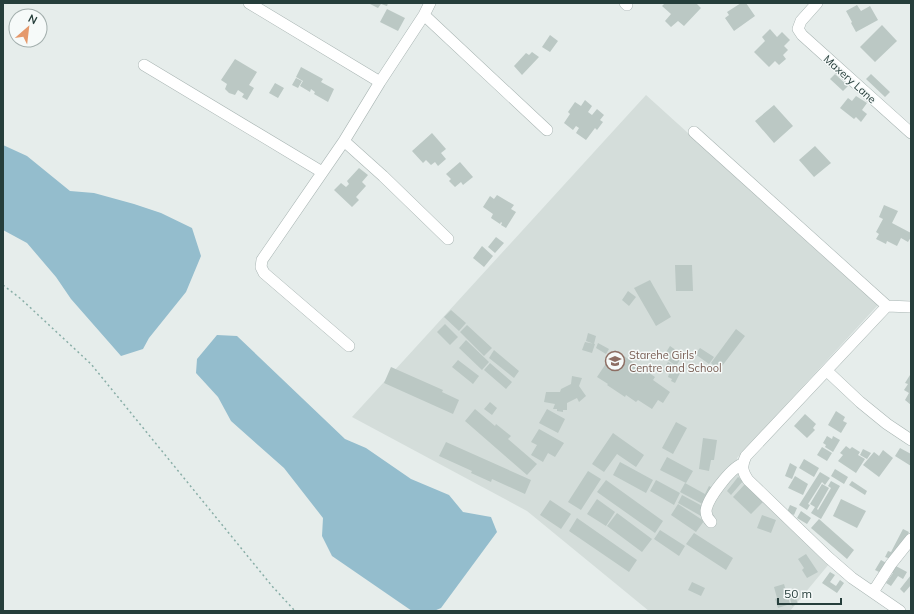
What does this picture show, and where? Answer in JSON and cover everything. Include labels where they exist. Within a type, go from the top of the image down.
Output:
[{"type":"street","points":[[249,3],[380,82]]},
{"type":"street","points":[[349,346],[273,282],[264,273],[261,267],[262,260],[344,141],[380,82],[424,15],[430,3]]},
{"type":"street","name":"Maxery Lane","points":[[817,3],[801,21],[798,29],[802,35],[911,133]]},
{"type":"street","points":[[424,15],[547,130]]},
{"type":"street","points":[[144,65],[322,172]]},
{"type":"street","points":[[694,132],[887,306],[911,307]]},
{"type":"street","points":[[344,141],[383,176],[448,239]]},
{"type":"street","points":[[711,522],[707,517],[706,511],[724,478],[742,464],[746,456],[887,306]]},
{"type":"street","points":[[827,371],[860,402],[887,424],[911,440]]},
{"type":"street","points":[[742,464],[743,472],[748,480],[829,558],[852,578],[900,611]]},
{"type":"street","points":[[873,592],[891,564],[911,539]]},
{"type":"path","points":[[3,285],[21,299],[91,364],[272,586],[295,611]]},
{"type":"shaded area","name":"Starehe Girls' Centre and School","points":[[646,95],[878,305],[737,458],[739,474],[829,564],[790,611],[649,611],[527,511],[352,417]]},
{"type":"water","points":[[3,145],[27,156],[70,191],[94,193],[134,204],[161,213],[192,228],[201,256],[186,292],[149,338],[143,349],[121,356],[71,299],[56,277],[27,243],[3,230]]},
{"type":"water","points":[[217,335],[237,336],[345,439],[366,448],[411,479],[449,495],[463,512],[491,517],[497,532],[441,608],[434,611],[412,611],[332,556],[322,536],[323,518],[284,468],[231,421],[218,397],[196,373],[197,359]]},
{"type":"building","points":[[368,3],[388,3],[387,6],[381,4],[378,8]]},
{"type":"building","points":[[665,3],[696,3],[701,8],[684,26],[678,21],[671,27],[665,21],[671,14],[662,6]]},
{"type":"building","points":[[741,3],[746,3],[755,16],[734,31],[725,18],[729,15],[727,12]]},
{"type":"building","points":[[857,5],[861,11],[870,6],[878,20],[856,32],[846,11]]},
{"type":"building","points":[[387,9],[405,18],[398,31],[380,22]]},
{"type":"building","points":[[882,25],[897,41],[875,62],[860,47]]},
{"type":"building","points":[[770,29],[777,37],[782,32],[790,40],[784,46],[788,50],[783,55],[786,59],[779,65],[775,61],[769,67],[754,52],[765,41],[762,37]]},
{"type":"building","points":[[550,35],[558,41],[550,52],[542,47]]},
{"type":"building","points":[[532,52],[539,57],[522,75],[514,66],[526,53],[529,55]]},
{"type":"building","points":[[235,59],[257,72],[249,85],[254,88],[247,100],[242,97],[244,94],[238,90],[235,95],[229,93],[225,89],[227,84],[221,80]]},
{"type":"building","points":[[301,67],[323,79],[321,82],[334,89],[328,102],[314,94],[315,92],[311,89],[310,92],[300,86],[303,81],[296,77]]},
{"type":"building","points":[[835,74],[848,86],[843,91],[830,79]]},
{"type":"building","points":[[871,74],[890,92],[885,97],[866,79]]},
{"type":"building","points":[[296,78],[302,81],[298,88],[292,85]]},
{"type":"building","points":[[275,83],[284,88],[278,98],[269,93]]},
{"type":"building","points":[[856,96],[867,103],[862,110],[867,114],[861,122],[856,117],[854,119],[840,108],[848,98],[852,101]]},
{"type":"building","points":[[585,100],[592,106],[588,112],[592,115],[597,109],[604,115],[600,120],[603,122],[597,130],[595,128],[586,140],[576,133],[579,128],[576,126],[573,130],[564,123],[570,114],[568,112],[575,102],[581,106]]},
{"type":"building","points":[[774,105],[793,126],[774,143],[755,121]]},
{"type":"building","points":[[432,133],[446,149],[441,153],[446,159],[438,166],[435,162],[431,165],[426,160],[423,163],[412,151]]},
{"type":"building","points":[[815,146],[831,163],[814,177],[799,160]]},
{"type":"building","points":[[460,162],[473,177],[463,185],[461,182],[455,187],[449,181],[451,179],[446,174]]},
{"type":"building","points":[[359,168],[368,175],[362,182],[366,186],[356,197],[359,200],[352,207],[334,190],[341,183],[346,187],[349,184],[347,181]]},
{"type":"building","points":[[497,195],[514,205],[511,209],[516,212],[506,228],[501,225],[501,222],[500,224],[491,218],[493,214],[483,207],[490,196],[494,199]]},
{"type":"building","points":[[884,205],[898,211],[892,223],[911,233],[911,237],[908,242],[901,238],[897,246],[887,241],[886,244],[876,239],[879,234],[876,232],[883,219],[879,217]]},
{"type":"building","points":[[496,237],[504,243],[495,253],[488,247]]},
{"type":"building","points":[[482,246],[493,256],[484,267],[473,258]]},
{"type":"building","points":[[675,265],[692,265],[693,291],[676,291]]},
{"type":"building","points":[[650,280],[671,317],[656,326],[634,288]]},
{"type":"building","points":[[628,291],[636,297],[629,306],[622,300]]},
{"type":"building","points":[[451,310],[466,323],[459,331],[444,317]]},
{"type":"building","points":[[445,324],[458,337],[450,345],[437,332]]},
{"type":"building","points":[[467,325],[492,348],[484,356],[460,332]]},
{"type":"building","points":[[736,329],[745,336],[719,370],[711,363]]},
{"type":"building","points":[[588,333],[596,336],[594,344],[586,341]]},
{"type":"building","points":[[466,340],[489,362],[482,370],[459,348]]},
{"type":"building","points":[[585,342],[595,344],[592,353],[582,350]]},
{"type":"building","points":[[598,343],[609,349],[606,354],[596,348]]},
{"type":"building","points":[[670,346],[683,355],[676,366],[668,360],[670,358],[665,354]]},
{"type":"building","points":[[700,348],[714,357],[709,364],[695,354]]},
{"type":"building","points":[[494,350],[519,371],[514,378],[489,358]]},
{"type":"building","points":[[615,350],[655,377],[653,380],[670,392],[663,403],[658,400],[652,409],[638,400],[636,402],[626,395],[625,397],[597,377]]},
{"type":"building","points":[[458,360],[479,376],[473,384],[452,367]]},
{"type":"building","points":[[668,362],[682,369],[675,383],[668,377],[669,374],[663,371]]},
{"type":"building","points":[[490,363],[512,382],[506,389],[484,370]]},
{"type":"building","points":[[391,367],[443,390],[442,392],[459,400],[453,414],[384,383]]},
{"type":"building","points":[[910,375],[911,405],[905,400],[909,393],[904,390],[908,384],[905,383]]},
{"type":"building","points":[[572,376],[582,378],[579,386],[586,396],[579,402],[577,398],[567,403],[567,410],[563,410],[563,412],[553,409],[555,404],[544,402],[546,392],[560,392],[561,389],[571,384]]},
{"type":"building","points":[[490,402],[497,408],[492,415],[484,409]]},
{"type":"building","points":[[475,409],[495,426],[496,424],[511,436],[508,439],[537,464],[527,475],[465,421]]},
{"type":"building","points":[[547,409],[565,419],[558,433],[539,423]]},
{"type":"building","points":[[836,411],[845,417],[843,421],[847,423],[841,433],[828,425]]},
{"type":"building","points":[[805,414],[816,424],[813,428],[815,430],[807,438],[794,426]]},
{"type":"building","points":[[676,422],[687,428],[673,454],[662,448]]},
{"type":"building","points":[[539,429],[564,443],[555,457],[548,453],[543,462],[531,455],[537,445],[531,442]]},
{"type":"building","points":[[613,433],[644,455],[636,467],[617,454],[604,472],[592,464]]},
{"type":"building","points":[[827,436],[832,439],[833,436],[840,440],[833,452],[825,447],[826,445],[823,443]]},
{"type":"building","points":[[703,438],[717,440],[714,460],[711,460],[709,471],[699,469]]},
{"type":"building","points":[[446,442],[531,480],[525,494],[492,479],[491,482],[471,473],[472,471],[439,456]]},
{"type":"building","points":[[846,446],[850,449],[852,447],[860,452],[858,455],[865,459],[856,473],[838,461],[843,455],[840,453]]},
{"type":"building","points":[[822,447],[832,453],[827,461],[817,455]]},
{"type":"building","points":[[900,448],[911,454],[911,466],[895,456]]},
{"type":"building","points":[[863,449],[871,453],[867,459],[860,455]]},
{"type":"building","points":[[883,450],[893,458],[879,477],[863,465],[874,452],[879,456]]},
{"type":"building","points":[[667,457],[693,471],[686,483],[660,470]]},
{"type":"building","points":[[804,459],[819,468],[814,477],[799,468]]},
{"type":"building","points":[[620,462],[653,480],[646,493],[613,475]]},
{"type":"building","points":[[790,463],[797,467],[792,479],[785,476]]},
{"type":"building","points":[[835,469],[848,477],[844,484],[831,476]]},
{"type":"building","points":[[588,471],[601,479],[581,510],[568,502]]},
{"type":"building","points":[[820,472],[830,478],[825,485],[822,482],[808,504],[810,505],[807,510],[799,505]]},
{"type":"building","points":[[795,476],[808,484],[803,495],[788,488]]},
{"type":"building","points":[[738,477],[743,481],[731,495],[727,491]]},
{"type":"building","points":[[606,480],[663,521],[655,533],[597,492]]},
{"type":"building","points":[[656,480],[680,493],[674,505],[650,491]]},
{"type":"building","points":[[831,481],[840,486],[821,519],[811,513],[815,507],[810,504],[822,484],[829,488],[817,509],[818,510],[831,488],[828,486]]},
{"type":"building","points":[[852,481],[867,491],[865,495],[849,485]]},
{"type":"building","points":[[685,483],[705,494],[709,486],[716,490],[706,506],[680,492]]},
{"type":"building","points":[[745,484],[763,502],[751,514],[733,497]]},
{"type":"building","points":[[682,495],[706,508],[701,516],[678,503]]},
{"type":"building","points":[[597,499],[615,512],[606,526],[587,514]]},
{"type":"building","points":[[841,499],[866,511],[857,528],[833,516]]},
{"type":"building","points":[[550,500],[571,514],[561,529],[540,515]]},
{"type":"building","points":[[678,504],[704,521],[696,532],[671,515]]},
{"type":"building","points":[[790,505],[797,508],[794,515],[787,512]]},
{"type":"building","points":[[801,511],[811,518],[807,524],[797,518]]},
{"type":"building","points":[[617,513],[652,539],[642,552],[607,526]]},
{"type":"building","points":[[762,515],[776,520],[771,533],[757,528]]},
{"type":"building","points":[[577,518],[637,560],[629,572],[569,531]]},
{"type":"building","points":[[819,519],[854,550],[847,559],[811,528]]},
{"type":"building","points":[[903,529],[909,532],[897,555],[891,559],[885,557],[888,551],[891,552]]},
{"type":"building","points":[[660,530],[685,546],[679,556],[654,539]]},
{"type":"building","points":[[694,533],[733,558],[726,570],[686,544]]},
{"type":"building","points":[[806,554],[818,572],[807,578],[802,570],[804,568],[798,559]]},
{"type":"building","points":[[881,560],[888,564],[883,574],[875,570]]},
{"type":"building","points":[[894,565],[907,572],[903,579],[898,576],[891,586],[886,583],[893,573],[890,571]]},
{"type":"building","points":[[830,572],[835,575],[830,582],[836,586],[840,580],[844,583],[837,593],[822,583]]},
{"type":"building","points":[[911,575],[911,585],[904,593],[900,589]]},
{"type":"building","points":[[692,582],[705,588],[701,596],[688,590]]},
{"type":"building","points":[[784,584],[790,604],[778,608],[775,599],[777,598],[774,587]]},
{"type":"building","points":[[795,596],[798,604],[792,606],[790,598]]},
{"type":"place","name":"Starehe Girls' Centre and School","points":[[615,361]]}]
